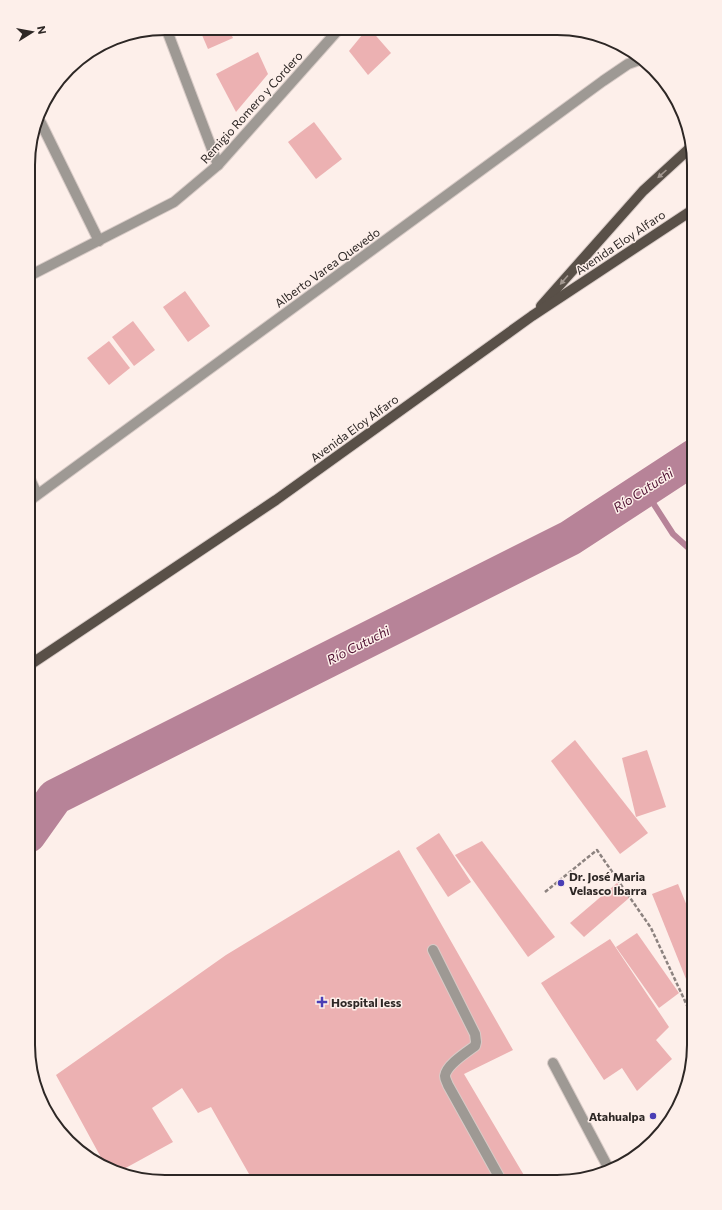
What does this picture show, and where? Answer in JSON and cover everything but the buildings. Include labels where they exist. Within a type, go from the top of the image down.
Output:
[{"type":"main road","points":[[532,316],[643,191],[686,152]]},
{"type":"main road","name":"Avenida Eloy Alfaro","points":[[35,661],[276,500],[532,316],[687,213]]},
{"type":"street","points":[[169,35],[218,165]]},
{"type":"street","name":"Remigio Romero y Cordero","points":[[35,273],[174,202],[218,165],[333,35]]},
{"type":"street","name":"Alberto Varea Quevedo","points":[[37,494],[603,81],[628,64],[635,61]]},
{"type":"street","points":[[42,124],[99,241]]},
{"type":"street","points":[[35,490],[37,494]]},
{"type":"street","points":[[433,950],[472,1027],[476,1038],[475,1046],[446,1071],[445,1077],[498,1175]]},
{"type":"street","points":[[553,1062],[607,1165]]},
{"type":"path","points":[[546,892],[597,850],[651,928],[687,1005]]},
{"type":"waterway","name":"Río Cutuchi","points":[[35,825],[55,797],[570,538],[687,462]]},
{"type":"waterway","points":[[644,489],[673,534],[687,547]]},
{"type":"place","name":"Dr. José Maria Velasco Ibarra","points":[[561,883]]},
{"type":"place","name":"Hospital Iess","points":[[322,1002]]},
{"type":"place","name":"Atahualpa","points":[[653,1116]]}]
